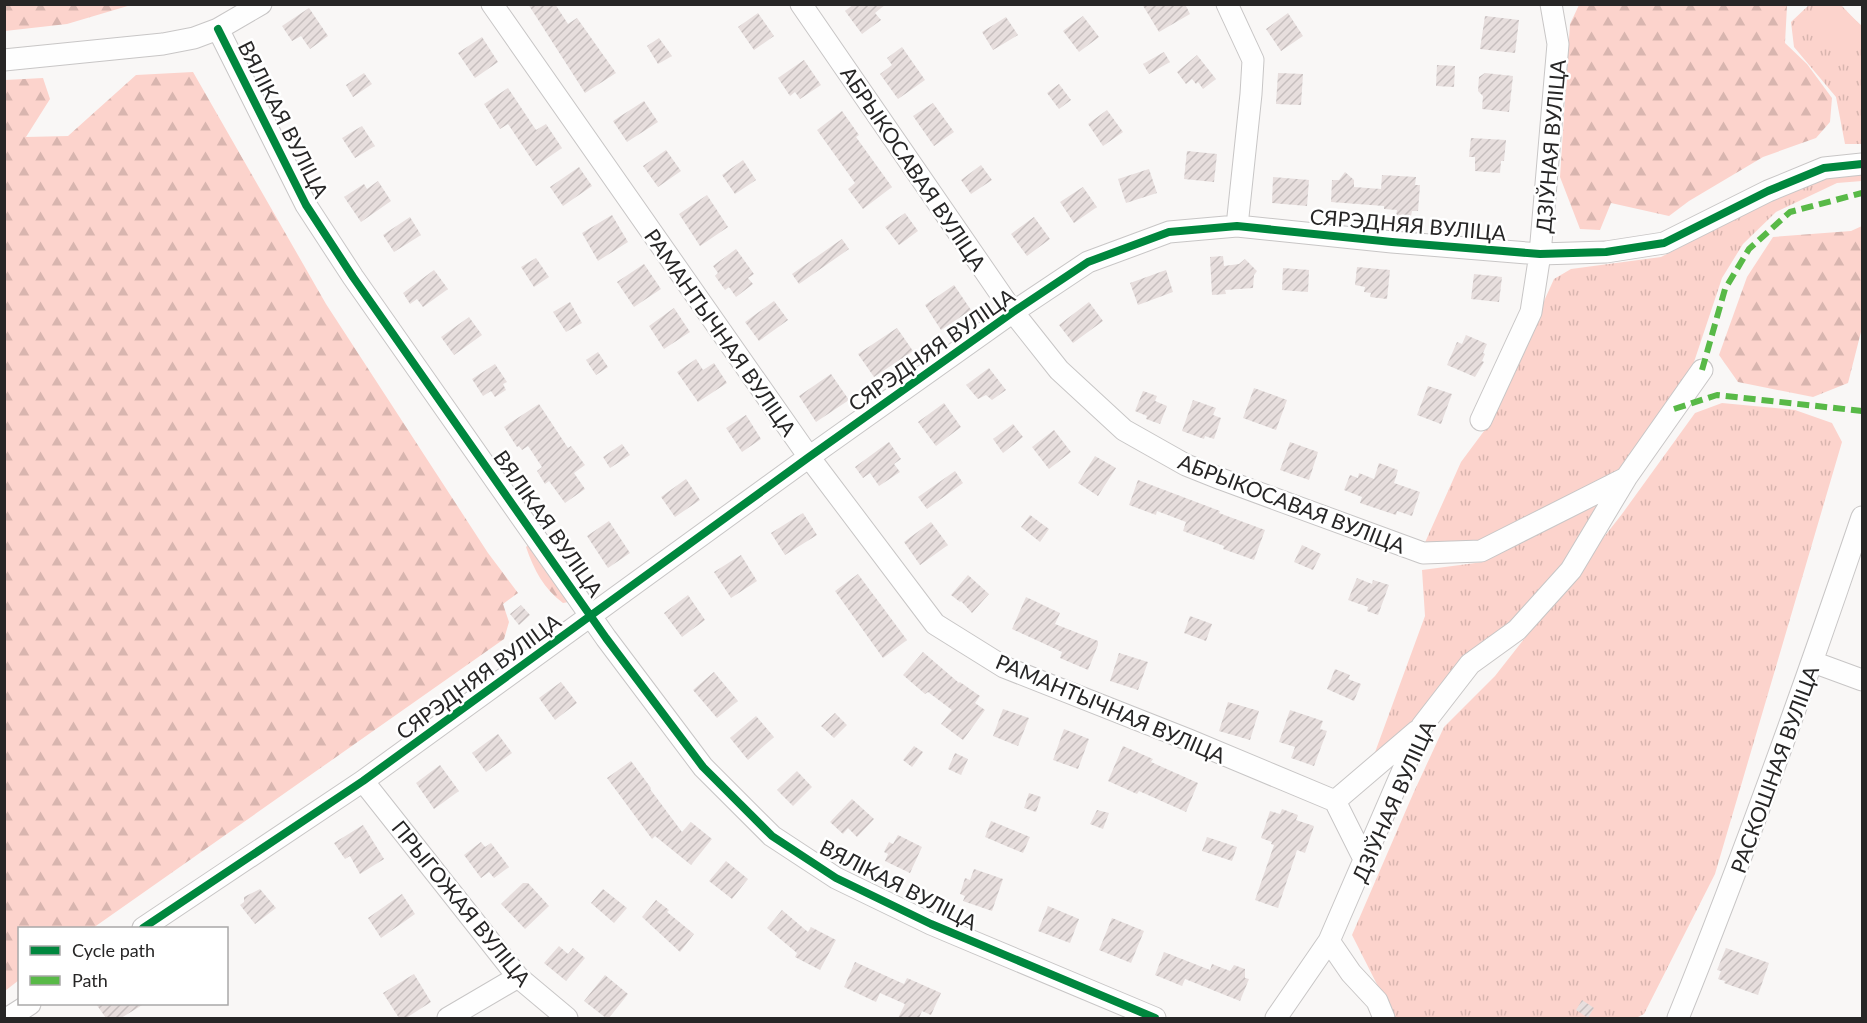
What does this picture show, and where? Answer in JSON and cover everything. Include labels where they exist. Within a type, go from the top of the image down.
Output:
[{"type":"street","points":[[4,60],[163,44],[194,38],[218,29],[261,4]]},
{"type":"street","name":"РАМАНТЫЧНАЯ ВУЛІЦА","points":[[492,4],[809,457],[935,624],[1004,667],[1335,801]]},
{"type":"street","name":"АБРЫКОСАВАЯ ВУЛІЦА","points":[[801,4],[1013,312],[1059,370],[1124,430],[1186,465],[1212,476],[1423,554],[1481,551],[1626,478]]},
{"type":"street","points":[[1227,4],[1252,60],[1251,94],[1237,226]]},
{"type":"street","name":"ДЗІЎНАЯ ВУЛІЦА","points":[[1481,420],[1531,312],[1540,254],[1558,44],[1551,4]]},
{"type":"street","name":"ВЯЛІКАЯ ВУЛІЦА","points":[[218,29],[306,205],[353,277],[606,638],[703,767],[772,836],[836,878],[931,924],[1155,1018]]},
{"type":"street","name":"СЯРЭДНЯЯ ВУЛІЦА","points":[[144,927],[363,781],[809,457],[1013,312],[1088,262],[1169,232],[1237,226],[1540,254],[1606,252],[1664,243],[1768,191],[1824,168],[1863,164]]},
{"type":"street","name":"ДЗІЎНАЯ ВУЛІЦА","points":[[1276,1018],[1329,941],[1422,726],[1470,664],[1517,630],[1571,570],[1626,478],[1702,370]]},
{"type":"street","name":"РАСКОШНАЯ ВУЛІЦА","points":[[1678,1018],[1728,895],[1863,517]]},
{"type":"street","points":[[1813,662],[1863,680]]},
{"type":"street","points":[[1365,861],[1335,801],[1422,726]]},
{"type":"street","name":"ПРЫГОЖАЯ ВУЛІЦА","points":[[363,781],[518,977],[567,1018]]},
{"type":"street","points":[[1329,941],[1351,973],[1377,1001],[1384,1018]]},
{"type":"street","points":[[447,1018],[518,977]]},
{"type":"street","points":[[8,1018],[28,1005]]},
{"type":"green space","points":[[4,5],[131,5],[67,24],[5,31]]},
{"type":"green space","points":[[1579,5],[1789,5],[1787,6],[1785,43],[1807,64],[1832,98],[1830,122],[1816,138],[1763,157],[1689,201],[1669,216],[1611,203],[1600,230],[1580,229],[1560,177],[1570,24]]},
{"type":"green space","points":[[1809,5],[1841,5],[1862,27],[1862,144],[1845,144],[1836,97],[1794,47],[1791,22]]},
{"type":"green space","points":[[1820,5],[1839,5],[1862,26],[1862,33],[1843,54],[1806,20]]},
{"type":"green space","points":[[193,72],[326,304],[488,553],[518,593],[503,604],[509,622],[504,639],[94,927],[18,927],[18,981],[5,991],[5,80],[43,78],[50,99],[26,137],[68,136],[136,75]]},
{"type":"green space","points":[[1832,173],[1862,173],[1862,181],[1837,183],[1776,212],[1743,244],[1722,278],[1692,368],[1620,475],[1476,546],[1423,547],[1461,462],[1487,427],[1554,279],[1571,269],[1661,257],[1781,196]]},
{"type":"green space","points":[[1862,226],[1862,328],[1848,383],[1813,397],[1738,382],[1719,355],[1747,277],[1773,237],[1851,231]]},
{"type":"green space","points":[[1722,403],[1795,410],[1832,423],[1842,442],[1715,874],[1644,1014],[1636,1018],[1394,1018],[1352,935],[1444,727],[1495,676],[1622,514],[1695,413]]},
{"type":"green space","points":[[1595,505],[1598,508],[1573,555],[1532,602],[1469,656],[1416,720],[1374,755],[1425,616],[1422,570],[1483,562]]},
{"type":"green space","points":[[535,538],[574,601],[563,603],[550,592],[540,578],[526,547]]},
{"type":"building","points":[[528,4],[555,4],[568,24],[577,18],[616,73],[585,93]]},
{"type":"building","points":[[854,4],[886,4],[875,13],[881,20],[862,34],[845,11]]},
{"type":"building","points":[[1142,4],[1185,4],[1190,14],[1159,32]]},
{"type":"building","points":[[309,8],[328,36],[310,49],[301,36],[292,41],[282,26]]},
{"type":"building","points":[[758,13],[774,36],[754,50],[738,27]]},
{"type":"building","points":[[1288,13],[1303,36],[1281,51],[1266,29]]},
{"type":"building","points":[[1083,16],[1099,37],[1079,52],[1063,31]]},
{"type":"building","points":[[1485,16],[1519,20],[1515,53],[1480,49]]},
{"type":"building","points":[[1006,17],[1018,35],[993,50],[982,32]]},
{"type":"building","points":[[482,37],[498,62],[475,78],[458,53]]},
{"type":"building","points":[[659,38],[672,56],[658,64],[647,46]]},
{"type":"building","points":[[902,47],[925,80],[898,99],[880,74],[892,65],[887,58]]},
{"type":"building","points":[[1164,52],[1170,62],[1149,74],[1143,64]]},
{"type":"building","points":[[1197,55],[1216,79],[1203,89],[1198,82],[1196,84],[1192,79],[1186,84],[1177,72]]},
{"type":"building","points":[[804,60],[821,85],[800,99],[795,92],[790,96],[778,78]]},
{"type":"building","points":[[1437,65],[1455,66],[1454,87],[1436,86]]},
{"type":"building","points":[[364,73],[372,84],[353,97],[346,85]]},
{"type":"building","points":[[1278,73],[1303,74],[1301,105],[1276,104]]},
{"type":"building","points":[[1485,73],[1513,76],[1509,112],[1482,109],[1483,96],[1478,91],[1479,77]]},
{"type":"building","points":[[1059,84],[1071,100],[1059,109],[1047,93]]},
{"type":"building","points":[[508,88],[536,130],[546,124],[562,148],[536,166],[508,124],[500,129],[484,104]]},
{"type":"building","points":[[644,101],[658,122],[627,142],[613,121]]},
{"type":"building","points":[[933,103],[954,132],[934,146],[913,116]]},
{"type":"building","points":[[1107,110],[1123,132],[1103,146],[1088,124]]},
{"type":"building","points":[[842,111],[859,135],[856,137],[892,187],[863,209],[848,189],[855,183],[817,130]]},
{"type":"building","points":[[362,126],[375,146],[355,158],[342,138]]},
{"type":"building","points":[[1471,138],[1506,140],[1500,173],[1475,171],[1475,157],[1469,157]]},
{"type":"building","points":[[666,150],[681,171],[658,187],[643,166]]},
{"type":"building","points":[[1187,151],[1217,154],[1214,182],[1184,179]]},
{"type":"building","points":[[743,160],[756,180],[735,194],[722,175]]},
{"type":"building","points":[[981,165],[992,180],[971,194],[961,180]]},
{"type":"building","points":[[579,167],[592,186],[563,206],[550,187]]},
{"type":"building","points":[[1149,169],[1157,193],[1126,203],[1118,179]]},
{"type":"building","points":[[1345,172],[1354,180],[1354,187],[1381,189],[1382,175],[1416,177],[1415,185],[1420,185],[1418,211],[1412,211],[1411,216],[1396,215],[1397,210],[1384,209],[1384,206],[1331,202],[1332,180],[1339,180]]},
{"type":"building","points":[[1273,177],[1309,180],[1307,206],[1272,203]]},
{"type":"building","points":[[378,181],[391,201],[361,222],[344,197],[364,184],[367,189]]},
{"type":"building","points":[[1083,187],[1097,207],[1074,223],[1060,202]]},
{"type":"building","points":[[707,195],[728,227],[700,246],[679,214]]},
{"type":"building","points":[[905,213],[918,231],[899,245],[885,227]]},
{"type":"building","points":[[612,215],[628,242],[598,261],[582,233]]},
{"type":"building","points":[[410,217],[421,235],[394,252],[383,235]]},
{"type":"building","points":[[1034,217],[1050,239],[1027,256],[1011,234]]},
{"type":"building","points":[[842,239],[849,249],[799,284],[792,274]]},
{"type":"building","points":[[736,249],[754,274],[748,278],[753,284],[736,297],[729,287],[725,290],[715,276],[718,273],[713,266]]},
{"type":"building","points":[[1223,256],[1224,266],[1239,264],[1245,259],[1257,271],[1254,275],[1253,288],[1225,290],[1226,294],[1212,295],[1210,257]]},
{"type":"building","points":[[536,258],[549,277],[534,287],[521,267]]},
{"type":"building","points":[[644,264],[661,289],[634,307],[617,282]]},
{"type":"building","points":[[1357,267],[1390,270],[1387,299],[1370,297],[1371,293],[1364,292],[1365,287],[1355,285]]},
{"type":"building","points":[[1283,268],[1309,270],[1308,292],[1282,290]]},
{"type":"building","points":[[434,270],[448,289],[423,307],[417,299],[410,304],[403,293]]},
{"type":"building","points":[[1166,270],[1173,292],[1138,305],[1130,283]]},
{"type":"building","points":[[1474,274],[1502,277],[1499,302],[1471,299]]},
{"type":"building","points":[[954,285],[971,310],[941,330],[925,305]]},
{"type":"building","points":[[774,301],[788,320],[759,341],[745,322]]},
{"type":"building","points":[[570,302],[582,323],[566,332],[553,312]]},
{"type":"building","points":[[1089,302],[1103,321],[1073,343],[1059,325]]},
{"type":"building","points":[[674,308],[690,332],[664,349],[649,326]]},
{"type":"building","points":[[469,317],[482,335],[454,355],[441,337]]},
{"type":"building","points":[[897,328],[913,351],[874,377],[858,354]]},
{"type":"building","points":[[1466,335],[1487,344],[1483,353],[1485,354],[1482,361],[1484,362],[1475,377],[1447,365],[1457,342],[1462,344]]},
{"type":"building","points":[[598,352],[608,367],[596,375],[586,360]]},
{"type":"building","points":[[696,359],[703,370],[714,363],[727,383],[698,402],[677,372]]},
{"type":"building","points":[[495,364],[507,382],[503,384],[506,390],[495,397],[491,391],[483,396],[472,379]]},
{"type":"building","points":[[989,368],[1006,390],[992,400],[986,395],[978,399],[966,385]]},
{"type":"building","points":[[831,374],[849,400],[816,422],[799,396]]},
{"type":"building","points":[[1428,386],[1452,394],[1441,424],[1417,415]]},
{"type":"building","points":[[1254,388],[1287,400],[1276,430],[1243,418]]},
{"type":"building","points":[[1143,391],[1157,396],[1155,401],[1167,406],[1160,424],[1146,419],[1147,416],[1135,411]]},
{"type":"building","points":[[1193,400],[1216,408],[1213,415],[1221,418],[1214,439],[1205,436],[1204,439],[1182,431]]},
{"type":"building","points":[[944,403],[961,427],[936,446],[918,422]]},
{"type":"building","points":[[539,404],[568,448],[571,446],[585,465],[574,473],[585,489],[565,503],[549,481],[545,484],[537,471],[542,467],[528,446],[522,450],[519,446],[517,447],[504,427]]},
{"type":"building","points":[[746,415],[761,439],[742,452],[726,428]]},
{"type":"building","points":[[1013,424],[1023,437],[1003,453],[993,439]]},
{"type":"building","points":[[1054,430],[1071,452],[1049,469],[1032,447]]},
{"type":"building","points":[[889,442],[901,459],[894,464],[900,472],[879,486],[870,473],[863,478],[855,467]]},
{"type":"building","points":[[1290,442],[1318,452],[1309,480],[1280,470]]},
{"type":"building","points":[[622,444],[630,455],[610,468],[603,457]]},
{"type":"building","points":[[1095,456],[1116,468],[1098,496],[1078,483]]},
{"type":"building","points":[[1379,463],[1398,470],[1394,483],[1420,492],[1412,516],[1397,511],[1396,515],[1360,503],[1362,497],[1344,490],[1350,475],[1358,478],[1359,473],[1374,479]]},
{"type":"building","points":[[955,471],[963,483],[927,509],[918,497]]},
{"type":"building","points":[[686,479],[700,500],[675,517],[661,497]]},
{"type":"building","points":[[1138,480],[1265,530],[1254,560],[1183,531],[1186,522],[1157,511],[1156,515],[1129,505]]},
{"type":"building","points":[[803,513],[817,535],[785,555],[771,533]]},
{"type":"building","points":[[1030,515],[1049,529],[1040,542],[1021,527]]},
{"type":"building","points":[[609,521],[630,553],[608,568],[587,536]]},
{"type":"building","points":[[931,522],[948,545],[920,565],[904,542]]},
{"type":"building","points":[[1302,545],[1321,554],[1313,570],[1294,562]]},
{"type":"building","points":[[741,555],[757,581],[731,598],[714,572]]},
{"type":"building","points":[[858,574],[907,640],[883,658],[835,591]]},
{"type":"building","points":[[968,575],[989,594],[972,613],[961,601],[951,595]]},
{"type":"building","points":[[1357,578],[1372,584],[1373,580],[1389,585],[1378,615],[1367,611],[1368,607],[1348,600]]},
{"type":"building","points":[[688,595],[705,620],[682,637],[664,613]]},
{"type":"building","points":[[1026,597],[1060,613],[1055,624],[1098,641],[1088,670],[1060,658],[1062,652],[1012,629]]},
{"type":"building","points":[[521,605],[530,615],[519,625],[510,614]]},
{"type":"building","points":[[1190,616],[1212,624],[1206,641],[1184,633]]},
{"type":"building","points":[[923,652],[959,683],[980,696],[975,703],[985,710],[963,740],[941,724],[952,710],[928,692],[925,694],[903,675]]},
{"type":"building","points":[[1119,653],[1148,662],[1138,690],[1110,681]]},
{"type":"building","points":[[1335,669],[1350,675],[1348,679],[1361,684],[1354,701],[1327,689]]},
{"type":"building","points":[[714,672],[738,701],[717,718],[693,690]]},
{"type":"building","points":[[561,682],[577,703],[555,720],[539,698]]},
{"type":"building","points":[[1228,702],[1259,711],[1250,740],[1219,731]]},
{"type":"building","points":[[1003,709],[1029,718],[1018,746],[993,736]]},
{"type":"building","points":[[1290,710],[1323,721],[1320,729],[1327,731],[1314,766],[1291,758],[1295,747],[1279,742]]},
{"type":"building","points":[[835,713],[847,725],[834,738],[821,726]]},
{"type":"building","points":[[756,716],[774,737],[748,760],[730,738]]},
{"type":"building","points":[[1064,729],[1089,739],[1078,769],[1053,760]]},
{"type":"building","points":[[498,734],[512,753],[486,772],[472,753]]},
{"type":"building","points":[[914,746],[923,752],[912,767],[903,760]]},
{"type":"building","points":[[1123,746],[1153,759],[1151,762],[1198,783],[1186,812],[1139,791],[1137,794],[1108,781]]},
{"type":"building","points":[[955,753],[968,759],[961,775],[948,769]]},
{"type":"building","points":[[631,761],[682,832],[691,822],[712,839],[691,865],[655,836],[652,839],[607,778]]},
{"type":"building","points":[[440,765],[459,791],[434,809],[416,783]]},
{"type":"building","points":[[797,771],[812,787],[793,806],[777,790]]},
{"type":"building","points":[[1029,793],[1041,797],[1036,812],[1024,808]]},
{"type":"building","points":[[852,799],[874,819],[857,837],[848,828],[843,834],[830,822]]},
{"type":"building","points":[[1282,809],[1298,815],[1296,820],[1314,826],[1305,853],[1297,850],[1278,908],[1255,900],[1274,845],[1261,838],[1270,811],[1280,814]]},
{"type":"building","points":[[1097,810],[1109,813],[1103,829],[1090,824]]},
{"type":"building","points":[[991,821],[1030,837],[1023,853],[985,837]]},
{"type":"building","points":[[363,825],[384,859],[360,874],[350,856],[345,859],[334,843]]},
{"type":"building","points":[[898,835],[922,847],[910,873],[885,861],[888,854],[884,852],[889,842],[893,844]]},
{"type":"building","points":[[1207,837],[1237,847],[1232,861],[1202,851]]},
{"type":"building","points":[[481,842],[485,847],[491,843],[509,867],[494,878],[489,872],[481,878],[464,855]]},
{"type":"building","points":[[726,861],[748,879],[732,899],[709,881]]},
{"type":"building","points":[[974,869],[1003,879],[992,911],[963,901],[965,896],[960,894],[965,878],[970,880]]},
{"type":"building","points":[[523,883],[528,883],[549,906],[525,929],[501,904]]},
{"type":"building","points":[[260,889],[276,908],[255,924],[240,905],[244,902],[244,897]]},
{"type":"building","points":[[603,889],[627,908],[614,923],[591,903]]},
{"type":"building","points":[[402,894],[415,914],[381,938],[368,918]]},
{"type":"building","points":[[656,900],[694,934],[680,952],[642,917]]},
{"type":"building","points":[[1048,906],[1079,919],[1070,943],[1038,931]]},
{"type":"building","points":[[782,910],[808,932],[811,927],[836,940],[820,970],[795,957],[797,953],[767,928]]},
{"type":"building","points":[[1112,918],[1144,931],[1131,963],[1099,950]]},
{"type":"building","points":[[559,946],[568,954],[573,948],[585,958],[566,981],[544,963]]},
{"type":"building","points":[[1726,948],[1769,963],[1758,995],[1718,979],[1721,971],[1717,970]]},
{"type":"building","points":[[1164,952],[1210,970],[1212,964],[1230,971],[1234,965],[1245,969],[1245,978],[1249,979],[1240,1001],[1185,979],[1182,986],[1155,975]]},
{"type":"building","points":[[855,962],[904,984],[907,978],[941,993],[931,1015],[922,1011],[919,1018],[898,1018],[905,1004],[880,993],[876,1002],[844,987]]},
{"type":"building","points":[[414,974],[431,1002],[406,1018],[399,1018],[383,993]]},
{"type":"building","points":[[605,975],[628,994],[609,1018],[584,1001]]},
{"type":"building","points":[[1582,1000],[1594,1008],[1588,1018],[1576,1010]]},
{"type":"building","points":[[97,1005],[142,1005],[121,1018],[106,1018]]},
{"type":"marked path","points":[[1702,370],[1725,289],[1749,249],[1790,212],[1862,193]]},
{"type":"marked path","points":[[1674,409],[1717,395],[1862,411]]},
{"type":"cycle path","points":[[218,29],[306,205],[353,277],[606,638],[703,767],[772,836],[836,878],[931,924],[1155,1018]]},
{"type":"cycle path","points":[[144,927],[363,781],[809,457],[1013,312],[1088,262],[1169,232],[1237,226],[1540,254],[1606,252],[1664,243],[1768,191],[1824,168],[1862,164]]}]
